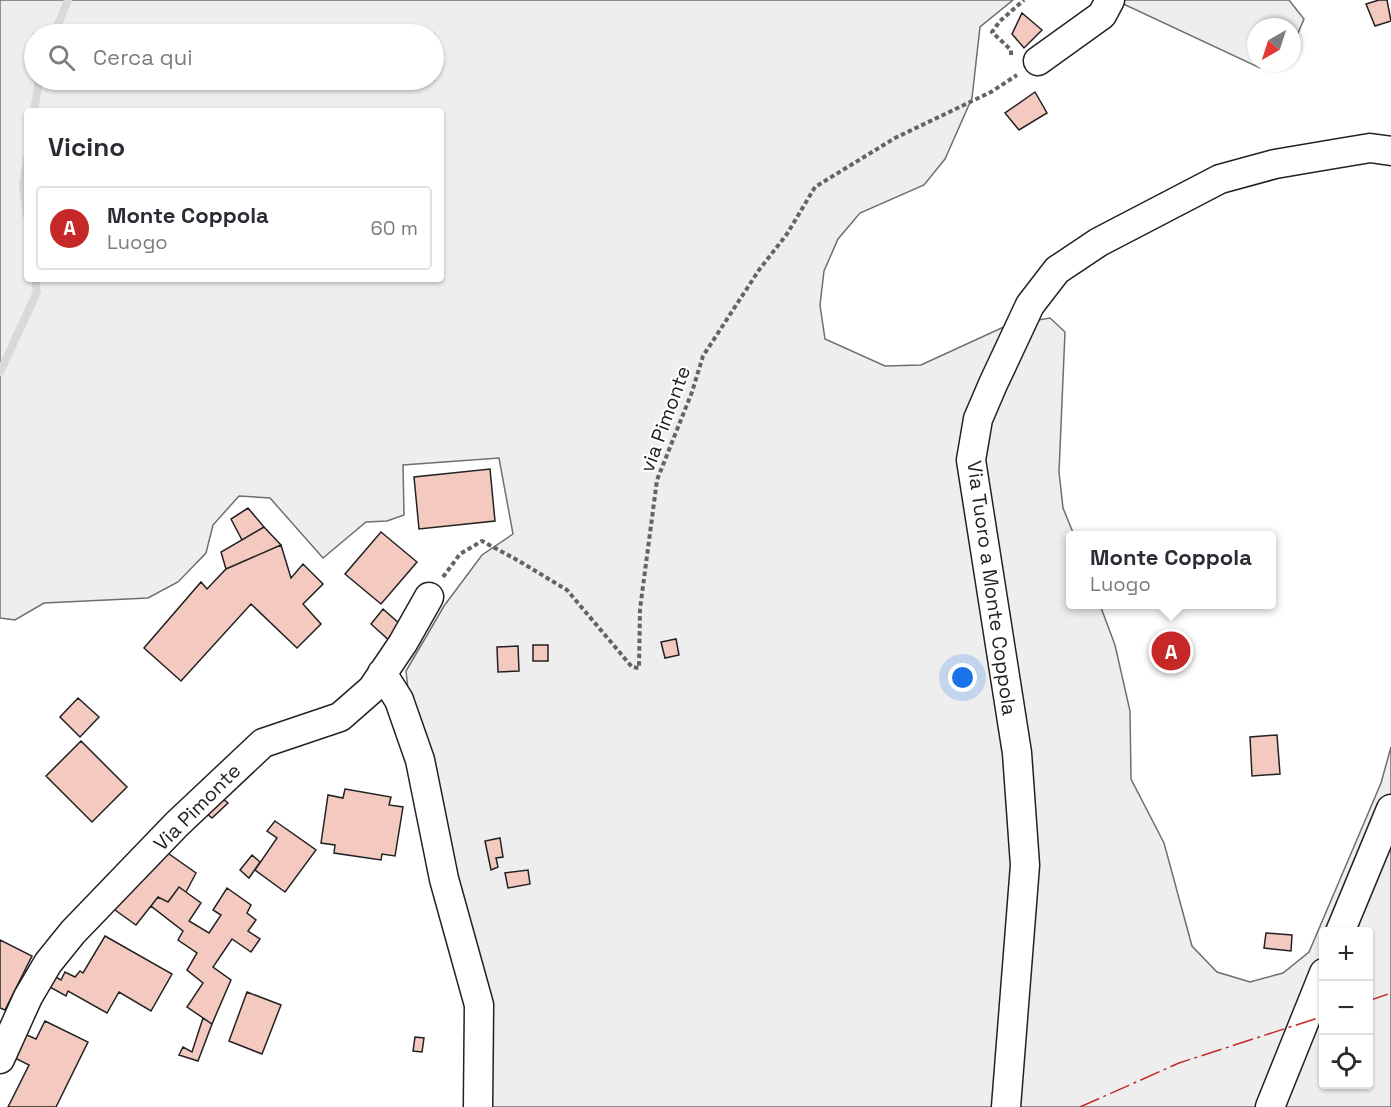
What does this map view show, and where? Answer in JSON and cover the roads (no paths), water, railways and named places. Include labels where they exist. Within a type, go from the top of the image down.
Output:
[{"type":"street","points":[[1038,61],[1102,15],[1110,0]]},
{"type":"street","name":"Via Tuoro a Monte Coppola","points":[[1006,1107],[1025,865],[1017,753],[971,460],[978,419],[1030,305],[1057,270],[1099,242],[1220,179],[1275,164],[1328,154],[1370,148],[1391,151]]},
{"type":"street","name":"Via Pimonte","points":[[0,1059],[28,997],[48,963],[73,932],[177,824],[263,743],[340,717],[372,689],[403,643],[429,597]]},
{"type":"street","points":[[382,673],[399,700],[420,760],[444,879],[479,1005],[478,1107]]},
{"type":"street","points":[[1342,927],[1391,809]]},
{"type":"street","points":[[1270,1107],[1320,981]]},
{"type":"waterway","points":[[58,24],[68,0]]},
{"type":"waterway","points":[[34,108],[37,90]]},
{"type":"waterway","points":[[24,178],[24,193]]},
{"type":"waterway","points":[[0,372],[37,292],[35,282]]},
{"type":"place","name":"Monte Coppola","points":[[1171,651]]}]
